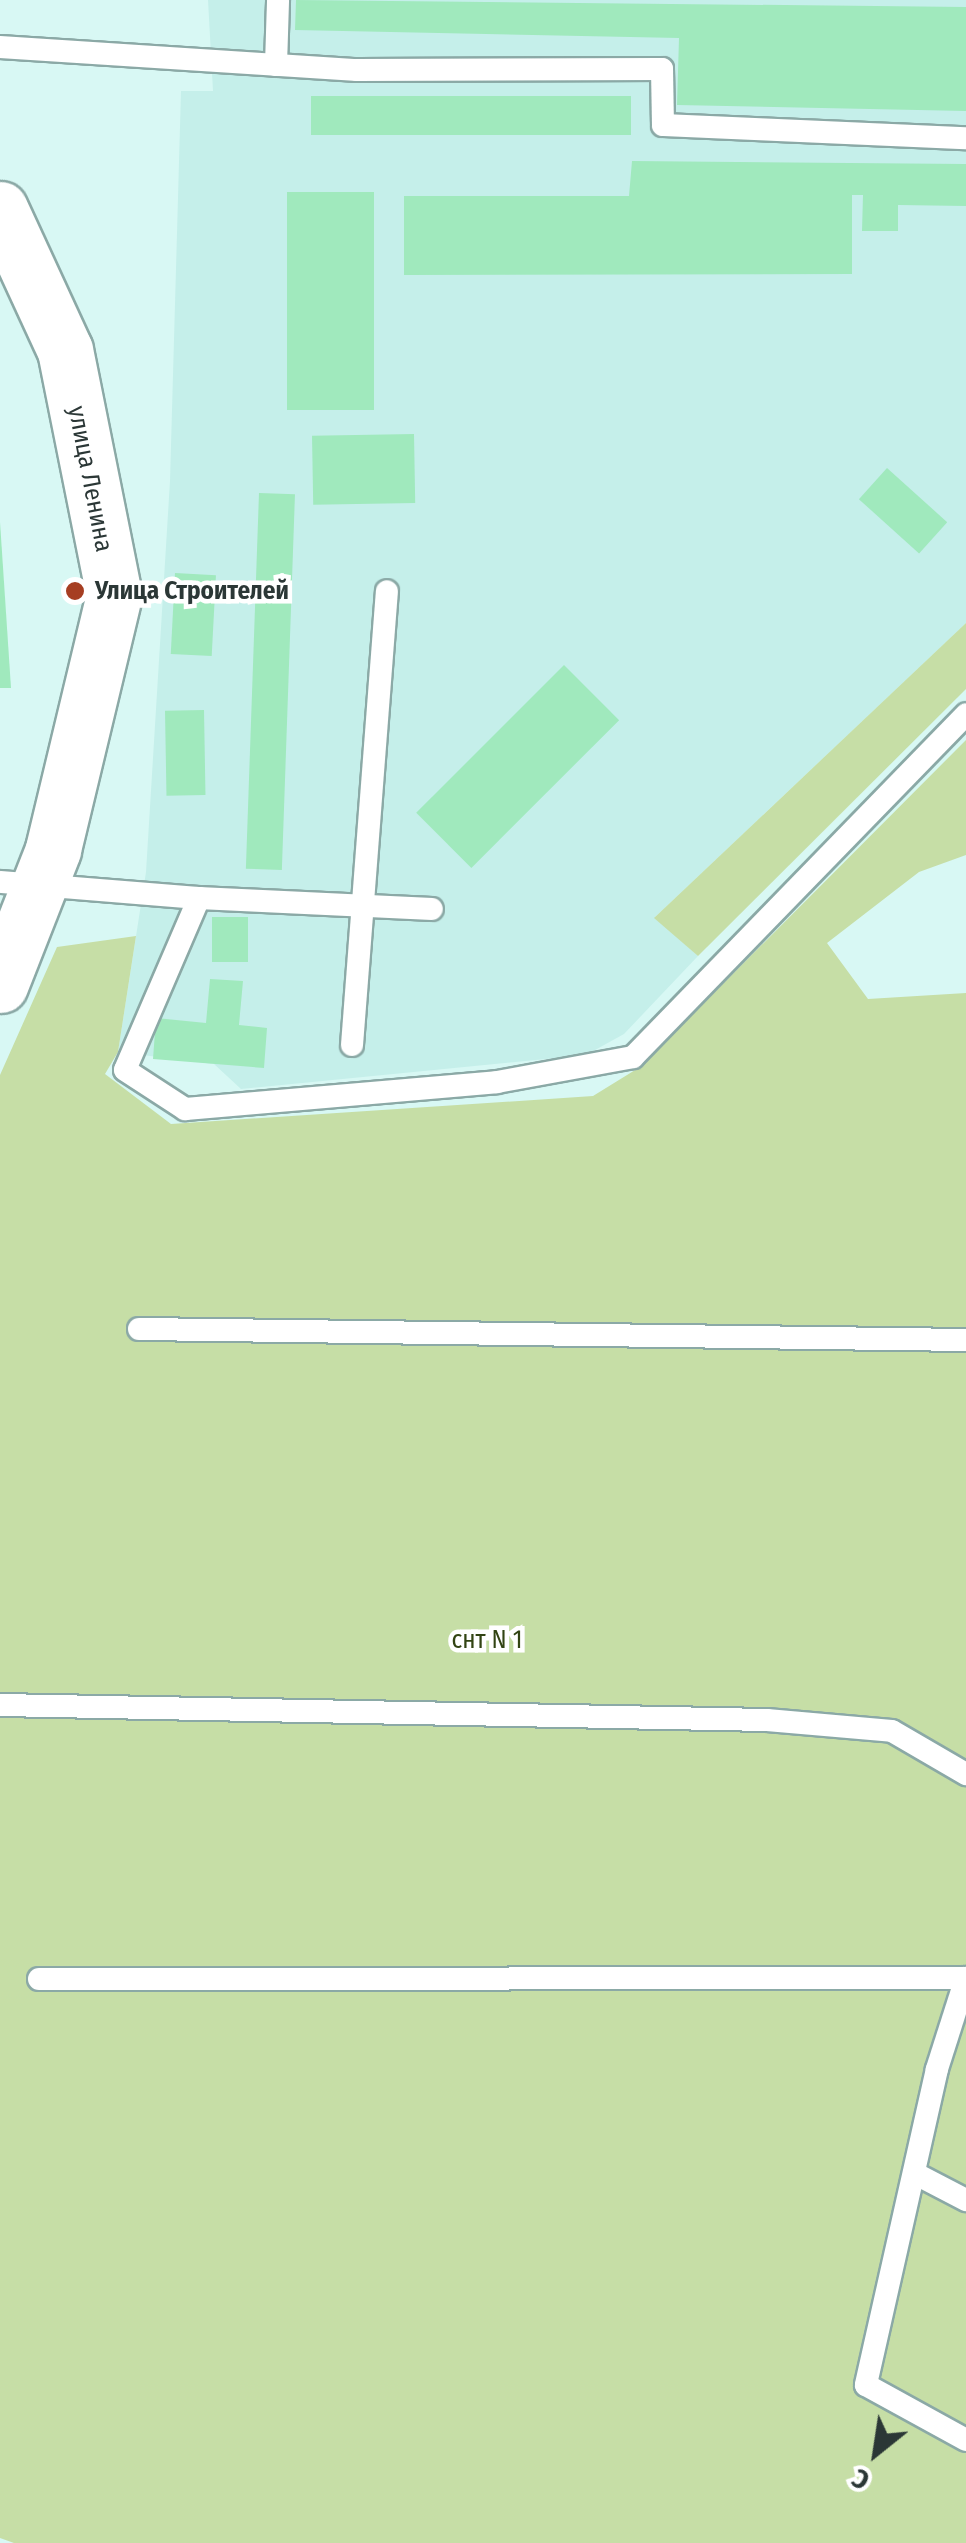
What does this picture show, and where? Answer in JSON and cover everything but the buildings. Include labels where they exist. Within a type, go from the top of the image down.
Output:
[{"type":"street","name":"улица Ленина","points":[[0,210],[65,350],[114,595],[19,884],[0,985]]},
{"type":"lane","points":[[276,65],[278,0]]},
{"type":"lane","points":[[0,47],[276,65],[662,69],[664,125],[966,138]]},
{"type":"lane","points":[[352,1045],[360,905],[388,591]]},
{"type":"lane","points":[[199,898],[125,1070],[185,1110],[498,1082],[634,1057],[966,714]]},
{"type":"lane","points":[[19,884],[199,898],[432,909]]},
{"type":"lane","points":[[139,1328],[966,1340]]},
{"type":"lane","points":[[0,1705],[767,1720],[892,1731],[966,1774]]},
{"type":"lane","points":[[40,1980],[966,1978],[914,2173],[866,2385],[966,2440]]},
{"type":"lane","points":[[914,2173],[966,2200]]},
{"type":"shaded area","points":[[208,0],[966,0],[966,623],[655,917],[698,956],[624,1034],[586,1055],[241,1089],[214,1064],[118,1052],[146,872],[170,481],[181,91],[213,91]]},
{"type":"green space","points":[[966,623],[966,689],[698,956],[654,918]]},
{"type":"green space","name":"снт N 1","points":[[966,740],[966,855],[919,872],[827,943],[868,999],[966,993],[966,2543],[14,2543],[0,2538],[0,1075],[57,947],[136,936],[118,1052],[105,1074],[171,1124],[593,1096],[640,1067]]},
{"type":"place","name":"Улица Строителей","points":[[75,591]]}]
